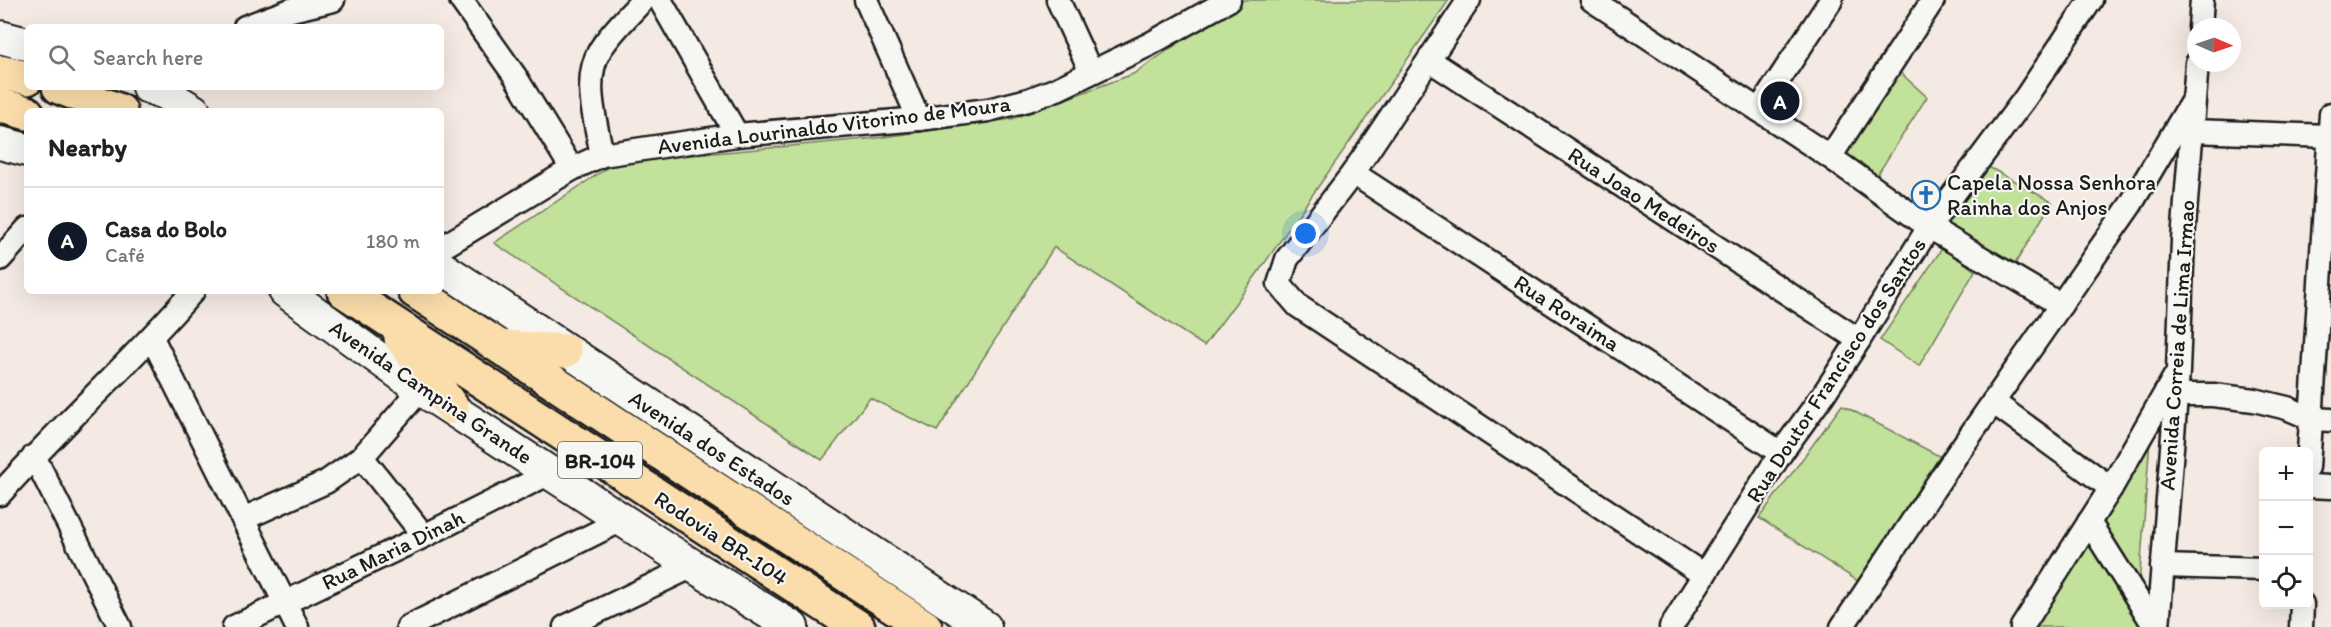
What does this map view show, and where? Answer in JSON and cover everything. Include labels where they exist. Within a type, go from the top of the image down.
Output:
[{"type":"highway","points":[[0,72],[24,77]]},
{"type":"highway","points":[[67,90],[112,108]]},
{"type":"highway","points":[[0,105],[24,111]]},
{"type":"highway","name":"Rodovia BR-104","points":[[350,294],[858,627]]},
{"type":"highway","name":"Rodovia BR-104","points":[[419,294],[925,627]]},
{"type":"highway","points":[[387,319],[452,407]]},
{"type":"highway","points":[[501,347],[565,351]]},
{"type":"main road","points":[[0,37],[24,43]]},
{"type":"main road","points":[[162,90],[190,108]]},
{"type":"main road","points":[[0,143],[24,149]]},
{"type":"main road","name":"Avenida dos Estados","points":[[444,269],[985,627]]},
{"type":"main road","name":"Avenida Campina Grande","points":[[289,294],[421,389],[452,407],[693,566],[792,627]]},
{"type":"street","points":[[251,24],[287,5],[333,0]]},
{"type":"street","points":[[461,0],[515,76],[572,169]]},
{"type":"street","points":[[602,155],[592,96],[592,72],[600,50],[643,0]]},
{"type":"street","points":[[660,0],[737,135]]},
{"type":"street","points":[[866,0],[918,119]]},
{"type":"street","points":[[1058,0],[1091,72]]},
{"type":"street","points":[[1469,0],[1353,173],[1287,259],[1279,284],[1298,306],[1704,575]]},
{"type":"street","points":[[1592,0],[1830,157],[1929,227],[2061,305]]},
{"type":"street","points":[[1759,110],[1831,0]]},
{"type":"street","points":[[1830,157],[1932,0]]},
{"type":"street","name":"Rua Doutor Francisco dos Santos","points":[[1671,627],[1781,453],[1859,340],[1929,227],[2026,98],[2091,0]]},
{"type":"street","points":[[2201,18],[2202,0]]},
{"type":"street","name":"Avenida Lourinaldo Vitorino de Moura","points":[[444,246],[572,169],[602,155],[737,135],[918,119],[988,110],[1028,100],[1091,72],[1148,45],[1223,2]]},
{"type":"street","name":"Rua Joao Medeiros","points":[[1429,60],[1859,340]]},
{"type":"street","name":"Avenida Correia de Lima Irmao","points":[[2156,627],[2178,371],[2183,240],[2196,72]]},
{"type":"street","points":[[1842,627],[2131,204],[2194,98]]},
{"type":"street","points":[[2192,131],[2330,125],[2322,420],[2313,450]]},
{"type":"street","name":"Rua Roraima","points":[[1353,173],[1781,453]]},
{"type":"street","points":[[0,259],[24,232]]},
{"type":"street","points":[[0,494],[34,456],[152,338],[190,294]]},
{"type":"street","points":[[152,338],[297,627]]},
{"type":"street","points":[[2022,627],[2111,488],[2178,371]]},
{"type":"street","points":[[243,519],[319,485],[362,458],[421,389]]},
{"type":"street","points":[[2175,395],[2213,395],[2254,400],[2322,420]]},
{"type":"street","points":[[1994,402],[2111,488]]},
{"type":"street","points":[[34,456],[120,627]]},
{"type":"street","points":[[362,458],[424,536]]},
{"type":"street","name":"Rua Maria Dinah","points":[[234,627],[550,473]]},
{"type":"street","points":[[2313,486],[2331,487]]},
{"type":"street","points":[[408,627],[622,520]]},
{"type":"street","points":[[2089,522],[2156,627]]},
{"type":"street","points":[[565,627],[693,566]]},
{"type":"street","points":[[2162,566],[2259,569]]},
{"type":"street","points":[[2301,627],[2302,609]]},
{"type":"green space","points":[[1242,0],[1449,0],[1204,346],[1054,247],[937,431],[870,398],[822,460],[494,243],[616,162],[877,138],[1012,119],[1133,74]]},
{"type":"green space","points":[[1895,68],[1927,97],[1874,180],[1839,155]]},
{"type":"green space","points":[[1987,166],[2052,202],[2012,269],[1940,224]]},
{"type":"green space","points":[[1943,247],[1975,271],[1919,366],[1880,340]]},
{"type":"green space","points":[[1842,405],[1943,458],[1861,583],[1759,518]]},
{"type":"green space","points":[[2150,440],[2139,587],[2101,522]]},
{"type":"green space","points":[[2088,539],[2142,627],[2033,627]]},
{"type":"place","name":"Casa do Bolo","points":[[1780,101]]},
{"type":"place","name":"Capela Nossa Senhora Rainha dos Anjos","points":[[1926,195]]}]
